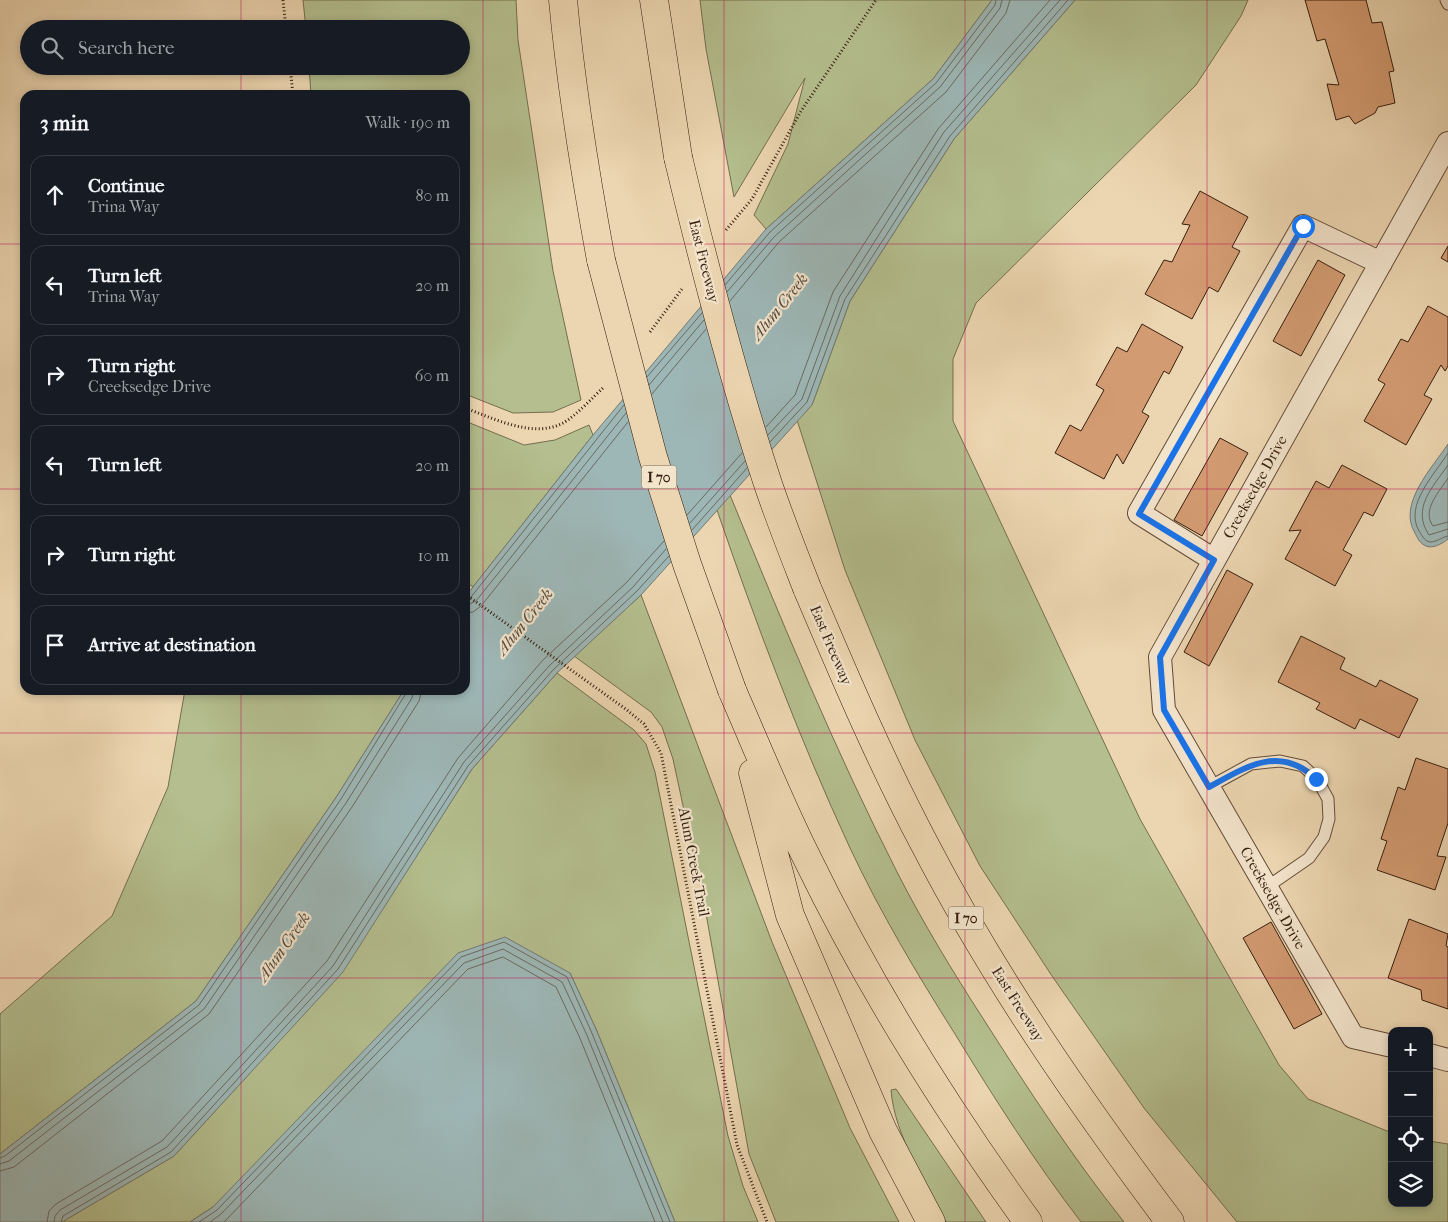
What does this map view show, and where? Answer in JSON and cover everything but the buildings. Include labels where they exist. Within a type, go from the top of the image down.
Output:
[{"type":"highway","name":"I 70","points":[[563,0],[583,160],[601,260],[653,458],[687,564],[732,690],[806,857],[855,949],[892,1015],[952,1112],[1028,1222]]},
{"type":"highway","name":"East Freeway","points":[[654,0],[678,157],[704,266],[767,482],[807,588],[857,706],[925,846],[981,944],[1062,1072],[1103,1132],[1170,1222]]},
{"type":"highway","points":[[732,690],[790,915],[883,1131],[931,1222]]},
{"type":"street","name":"Creeksedge Drive","points":[[1388,1045],[1353,1037],[1164,710],[1160,657],[1448,143]]},
{"type":"street","points":[[1214,560],[1139,514],[1303,226],[1381,263]]},
{"type":"street","points":[[1433,1056],[1448,1060]]},
{"type":"lane","points":[[1446,0],[1448,4]]},
{"type":"lane","points":[[1209,787],[1251,764],[1280,761],[1303,766],[1316,779],[1328,799],[1329,819],[1324,837],[1309,858],[1267,887]]},
{"type":"path","points":[[283,0],[285,20]]},
{"type":"path","points":[[291,75],[292,90]]},
{"type":"path","name":"Alum Creek Trail","points":[[470,598],[628,710],[644,724],[661,753],[737,1144],[767,1222]]},
{"type":"green space","points":[[303,0],[516,0],[518,40],[553,271],[581,400],[553,412],[513,413],[470,396],[470,90],[311,90],[310,75],[470,75],[470,20],[305,20]]},
{"type":"green space","points":[[700,0],[992,0],[933,79],[766,229],[754,215],[788,144],[805,78],[734,197],[706,49]]},
{"type":"green space","points":[[1075,0],[1248,0],[1241,16],[1196,85],[976,303],[953,359],[953,421],[1140,819],[1279,1065],[1308,1099],[1388,1131],[1388,1207],[1433,1207],[1433,1142],[1448,1144],[1448,1222],[1237,1222],[1144,1108],[1052,976],[980,866],[915,740],[845,570],[797,420],[812,405],[850,301],[954,139]]},
{"type":"green space","points":[[470,423],[524,445],[555,440],[589,425],[593,435],[473,587],[470,585]]},
{"type":"green space","points":[[730,495],[789,638],[831,733],[874,826],[907,891],[950,966],[1017,1072],[1051,1123],[1124,1222],[1081,1222],[1047,1176],[1000,1106],[886,919],[831,807],[779,680],[747,595],[717,510]]},
{"type":"green space","points":[[641,595],[772,942],[850,1128],[899,1222],[776,1222],[749,1154],[705,908],[673,759],[662,727],[651,712],[574,656]]},
{"type":"green space","points":[[557,673],[634,730],[646,744],[655,772],[728,1136],[743,1186],[758,1222],[675,1222],[596,1029],[570,973],[190,1222],[62,1222],[174,1156],[342,972],[472,769]]},
{"type":"green space","points":[[184,695],[401,695],[337,796],[196,1001],[0,1154],[0,1014],[112,916],[168,787]]},
{"type":"green space","points":[[896,1089],[986,1222],[946,1222],[920,1175],[898,1125],[891,1090]]},
{"type":"water","name":"Alum Creek","points":[[992,0],[1075,0],[954,139],[850,301],[812,405],[641,595],[557,673],[472,769],[343,972],[174,1156],[62,1222],[0,1222],[0,1154],[196,1001],[337,796],[401,695],[470,695],[470,591],[593,435],[766,229],[933,79]]},
{"type":"water","points":[[1448,444],[1448,539],[1443,543],[1430,547],[1424,545],[1418,539],[1411,522],[1410,510],[1419,486]]},
{"type":"water","points":[[505,937],[570,973],[596,1029],[675,1222],[190,1222],[213,1207],[458,953]]},
{"type":"route","points":[[1303,226],[1139,514],[1214,560],[1160,657],[1164,710],[1209,787],[1251,764],[1280,761],[1303,766],[1316,779]]}]
